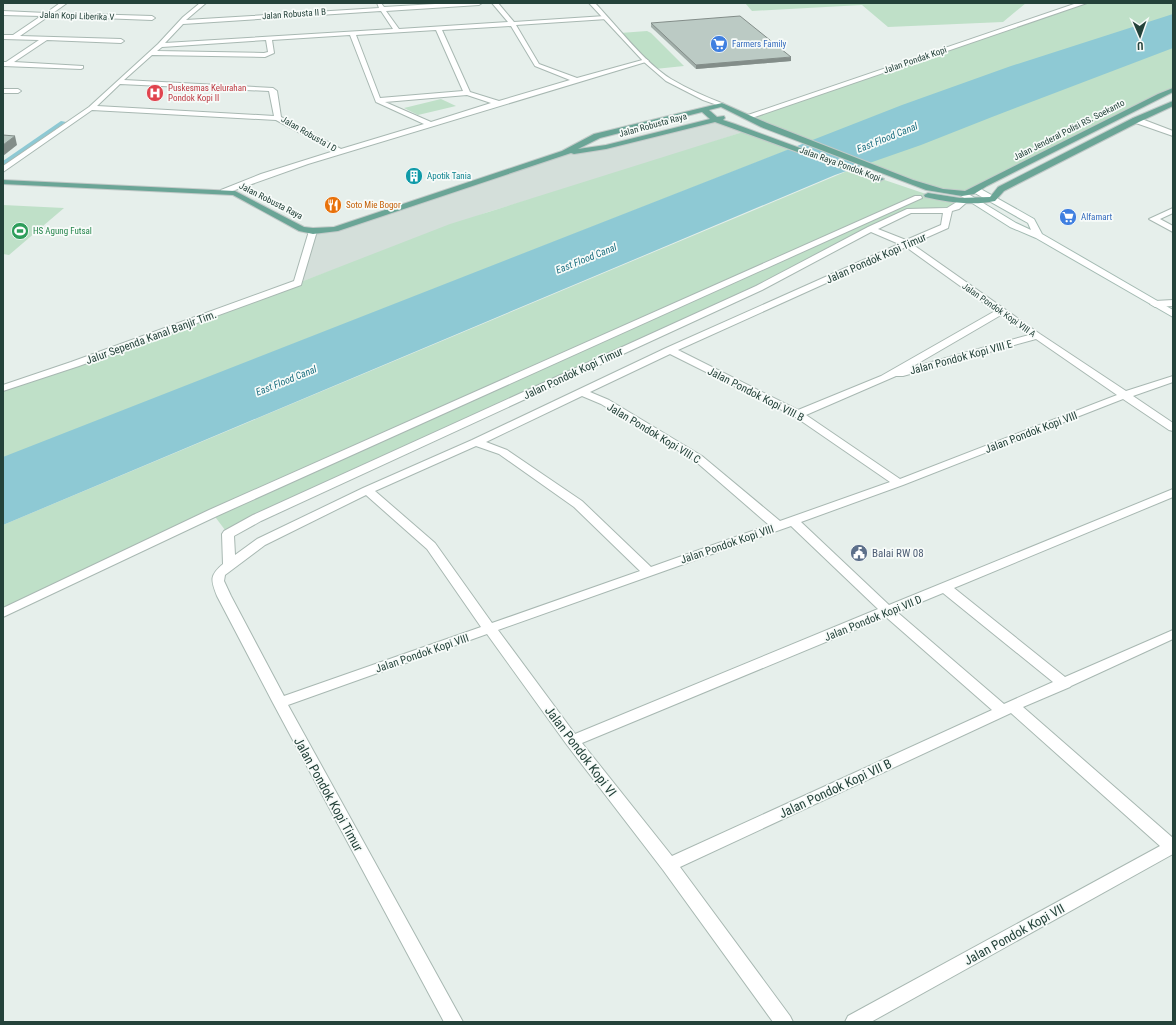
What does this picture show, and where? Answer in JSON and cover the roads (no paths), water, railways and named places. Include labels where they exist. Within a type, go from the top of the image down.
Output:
[{"type":"main road","name":"Jalan Jenderal Polisi RS. Soekanto","points":[[976,190],[991,180],[1160,95],[1173,90]]},
{"type":"main road","name":"Jalan Jenderal Polisi RS. Soekanto","points":[[992,199],[1001,189],[1136,120],[1173,103]]},
{"type":"main road","name":"Jalan Raya Pondok Kopi","points":[[722,105],[764,125],[910,182],[962,198]]},
{"type":"main road","name":"Jalan Robusta Raya","points":[[3,182],[235,193],[302,229],[313,231],[335,229],[565,153],[597,136],[722,105]]},
{"type":"main road","name":"Jalan Raya Pondok Kopi","points":[[703,109],[715,119],[746,131],[902,186],[947,200],[962,198],[976,190]]},
{"type":"main road","name":"Jalan Robusta Raya","points":[[565,153],[606,147],[715,119],[746,117]]},
{"type":"main road","points":[[972,201],[992,199]]},
{"type":"street","points":[[14,38],[64,3]]},
{"type":"street","points":[[3,170],[91,108],[160,45],[203,3]]},
{"type":"street","points":[[378,3],[397,30]]},
{"type":"street","name":"Jalan Robusta II B","points":[[182,22],[479,3]]},
{"type":"street","points":[[495,3],[512,23],[537,65],[550,72],[577,80]]},
{"type":"street","name":"Jalan Raya Pondok Kopi","points":[[592,3],[646,61],[668,80],[705,99],[722,105]]},
{"type":"street","name":"Jalan Pondak Kopi","points":[[746,117],[1065,8],[1084,3]]},
{"type":"street","name":"Jalan Kopi Liberika V","points":[[3,13],[152,18]]},
{"type":"street","points":[[160,45],[605,18]]},
{"type":"street","points":[[438,28],[467,93]]},
{"type":"street","points":[[353,34],[378,100],[430,124]]},
{"type":"street","points":[[3,37],[121,41]]},
{"type":"street","points":[[4,65],[46,39]]},
{"type":"street","points":[[150,53],[264,55],[271,53],[269,39]]},
{"type":"street","points":[[224,192],[248,181],[430,124],[646,61]]},
{"type":"street","points":[[4,65],[81,66]]},
{"type":"street","name":"Jalan Robusta I D","points":[[118,82],[267,88],[274,91],[278,118],[341,152]]},
{"type":"street","points":[[3,90],[18,91]]},
{"type":"street","points":[[378,100],[467,93],[498,103]]},
{"type":"street","points":[[703,109],[705,99]]},
{"type":"street","points":[[91,108],[278,118]]},
{"type":"street","points":[[1136,120],[1173,134]]},
{"type":"street","points":[[976,190],[1031,221],[1039,236]]},
{"type":"street","points":[[3,613],[213,513],[918,198]]},
{"type":"street","points":[[962,198],[972,201],[1013,225],[1039,236],[1173,314]]},
{"type":"street","name":"Jalan Pondok Kopi Timur","points":[[228,565],[228,534],[257,518],[403,453],[760,288],[910,211],[948,210],[956,207],[962,198]]},
{"type":"street","name":"Jalan Pondok Kopi Timur","points":[[454,1022],[280,703],[219,587],[218,581],[220,574],[228,565],[261,542],[367,490],[476,442],[670,350],[945,226],[948,210]]},
{"type":"street","points":[[1173,210],[1153,219],[1173,229]]},
{"type":"street","name":"Jalan Pondok Kopi VIII A","points":[[871,230],[906,244],[1037,336],[1173,428]]},
{"type":"street","name":"Jalur Sependa Kanal Banjir Tim.","points":[[3,388],[75,364],[298,283],[313,231]]},
{"type":"street","points":[[1155,304],[1173,303]]},
{"type":"street","points":[[798,414],[884,378],[1002,311]]},
{"type":"street","name":"Jalan Pondok Kopi VIII E","points":[[884,378],[1037,336]]},
{"type":"street","points":[[933,349],[952,360]]},
{"type":"street","name":"Jalan Pondok Kopi VIII B","points":[[670,350],[798,414],[899,483]]},
{"type":"street","name":"Jalan Pondok Kopi VIII","points":[[280,703],[899,483],[1125,395],[1173,379]]},
{"type":"street","name":"Jalan Pondok Kopi VIII C","points":[[582,392],[604,402],[698,458],[778,526]]},
{"type":"street","points":[[476,442],[503,452],[578,504],[649,572]]},
{"type":"street","name":"Jalan Pondok Kopi VI","points":[[367,490],[431,546],[572,741],[669,865],[784,1022]]},
{"type":"street","name":"Jalan Pondok Kopi VII D","points":[[572,741],[889,612],[1173,493]]},
{"type":"street","points":[[793,521],[889,612],[1007,708],[1173,847]]},
{"type":"street","points":[[945,588],[1065,684]]},
{"type":"street","name":"Jalan Pondok Kopi VII B","points":[[669,865],[1007,708],[1065,684],[1173,634]]},
{"type":"street","name":"Jalan Pondok Kopi VII","points":[[854,1022],[1173,847]]},
{"type":"water","name":"East Flood Canal","points":[[1173,14],[1173,48],[921,145],[835,175],[3,525],[3,457],[902,105],[1011,66]]},
{"type":"waterway","points":[[3,164],[63,122]]},
{"type":"place","name":"Farmers Family","points":[[719,44]]},
{"type":"place","name":"Puskesmas Kelurahan Pondok Kopi II","points":[[155,93]]},
{"type":"place","name":"Apotik Tania","points":[[414,176]]},
{"type":"place","name":"Soto Mie Bogor","points":[[333,205]]},
{"type":"place","name":"Alfamart","points":[[1068,217]]},
{"type":"place","name":"HS Agung Futsal","points":[[20,231]]},
{"type":"place","name":"Balai RW 08","points":[[859,553]]}]
